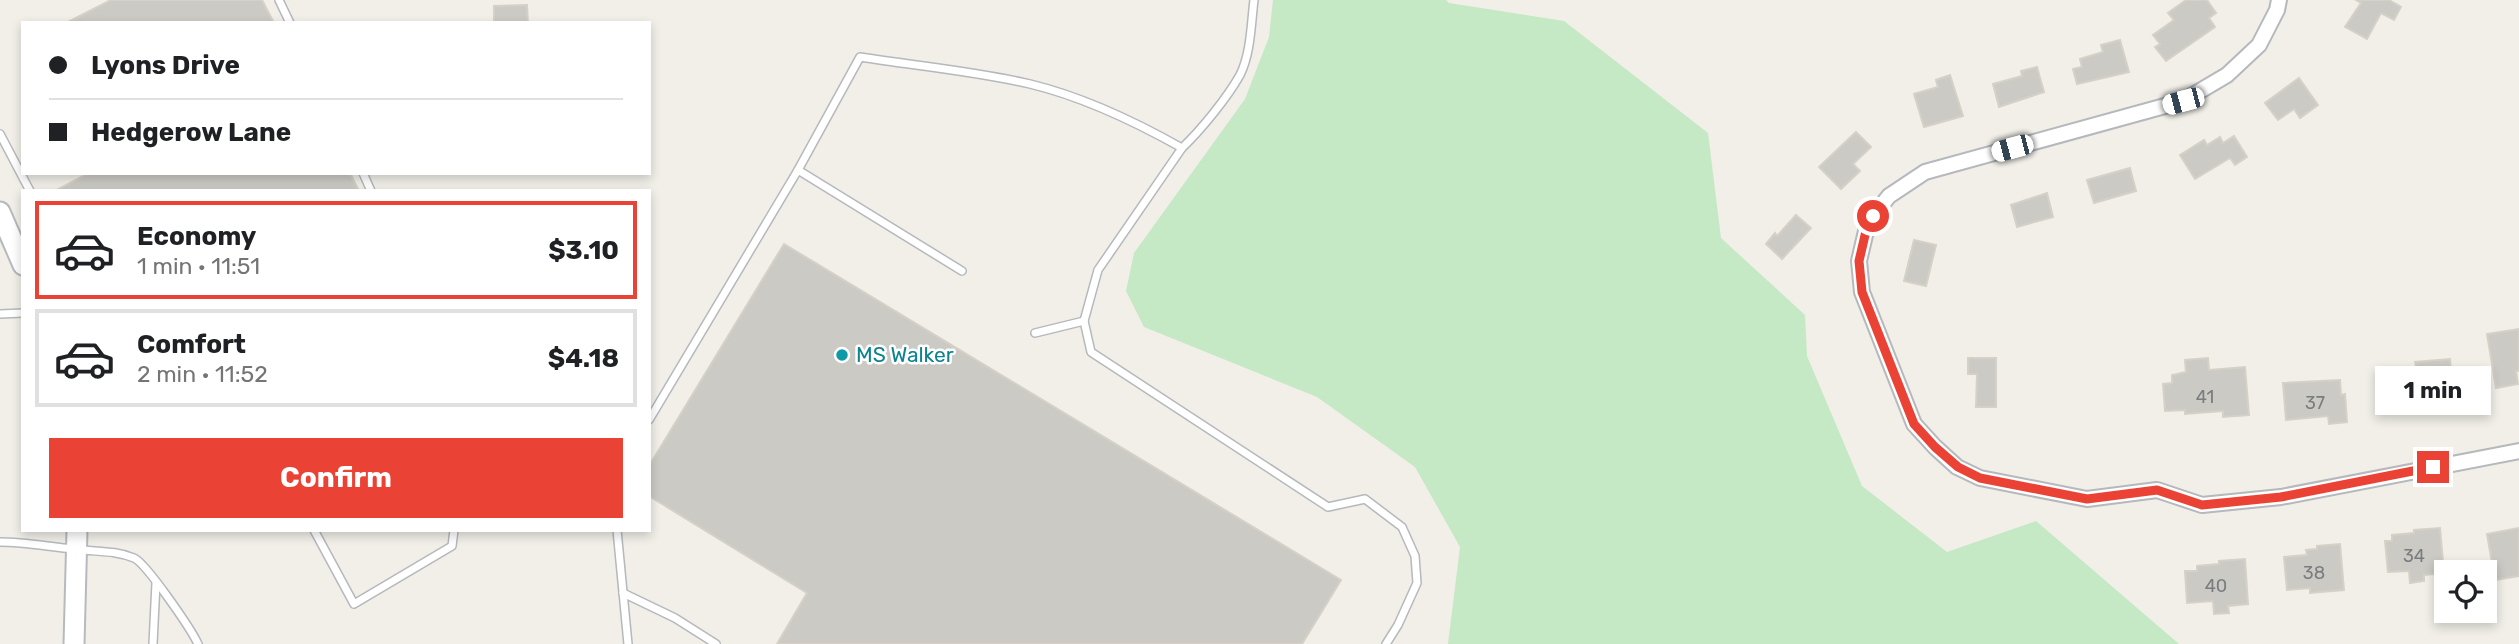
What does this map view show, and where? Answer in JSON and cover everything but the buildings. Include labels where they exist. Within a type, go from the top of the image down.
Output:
[{"type":"main road","points":[[0,212],[21,260]]},
{"type":"main road","points":[[74,644],[76,540]]},
{"type":"street","points":[[2279,0],[2277,10],[2259,45],[2227,75],[2183,101],[1939,167],[1914,177],[1878,207],[1861,247],[1862,292],[1914,424],[1958,467],[1980,478],[2087,499],[2157,490],[2202,505],[2281,497],[2519,451]]},
{"type":"lane","points":[[279,0],[289,21]]},
{"type":"lane","points":[[1254,0],[1250,39],[1240,74],[1196,134],[1182,148],[1098,270],[1084,321],[1091,352],[1328,507],[1365,499],[1402,527],[1415,556],[1418,583],[1386,644]]},
{"type":"lane","points":[[651,417],[798,170],[860,57],[1031,84],[1126,118],[1182,148]]},
{"type":"lane","points":[[0,134],[21,174]]},
{"type":"lane","points":[[798,170],[962,271]]},
{"type":"lane","points":[[0,314],[21,313]]},
{"type":"lane","points":[[1035,333],[1084,321]]},
{"type":"lane","points":[[315,532],[354,604],[452,546],[454,532]]},
{"type":"lane","points":[[617,532],[628,644]]},
{"type":"lane","points":[[0,542],[76,540],[136,558],[188,624],[198,644]]},
{"type":"lane","points":[[153,644],[156,583]]},
{"type":"lane","points":[[623,593],[675,618],[716,644]]},
{"type":"green space","points":[[1273,0],[1446,0],[1449,3],[1564,21],[1708,133],[1721,238],[1805,315],[1807,356],[1862,486],[1947,552],[2036,521],[2179,644],[1448,644],[1460,547],[1415,467],[1317,397],[1144,327],[1126,291],[1134,253],[1245,99],[1269,37]]},
{"type":"place","name":"MS Walker","points":[[842,355]]},
{"type":"route","points":[[1873,216],[1861,247],[1859,261],[1862,292],[1914,424],[1958,467],[1980,478],[2087,499],[2157,490],[2202,505],[2281,497],[2433,467]]}]
